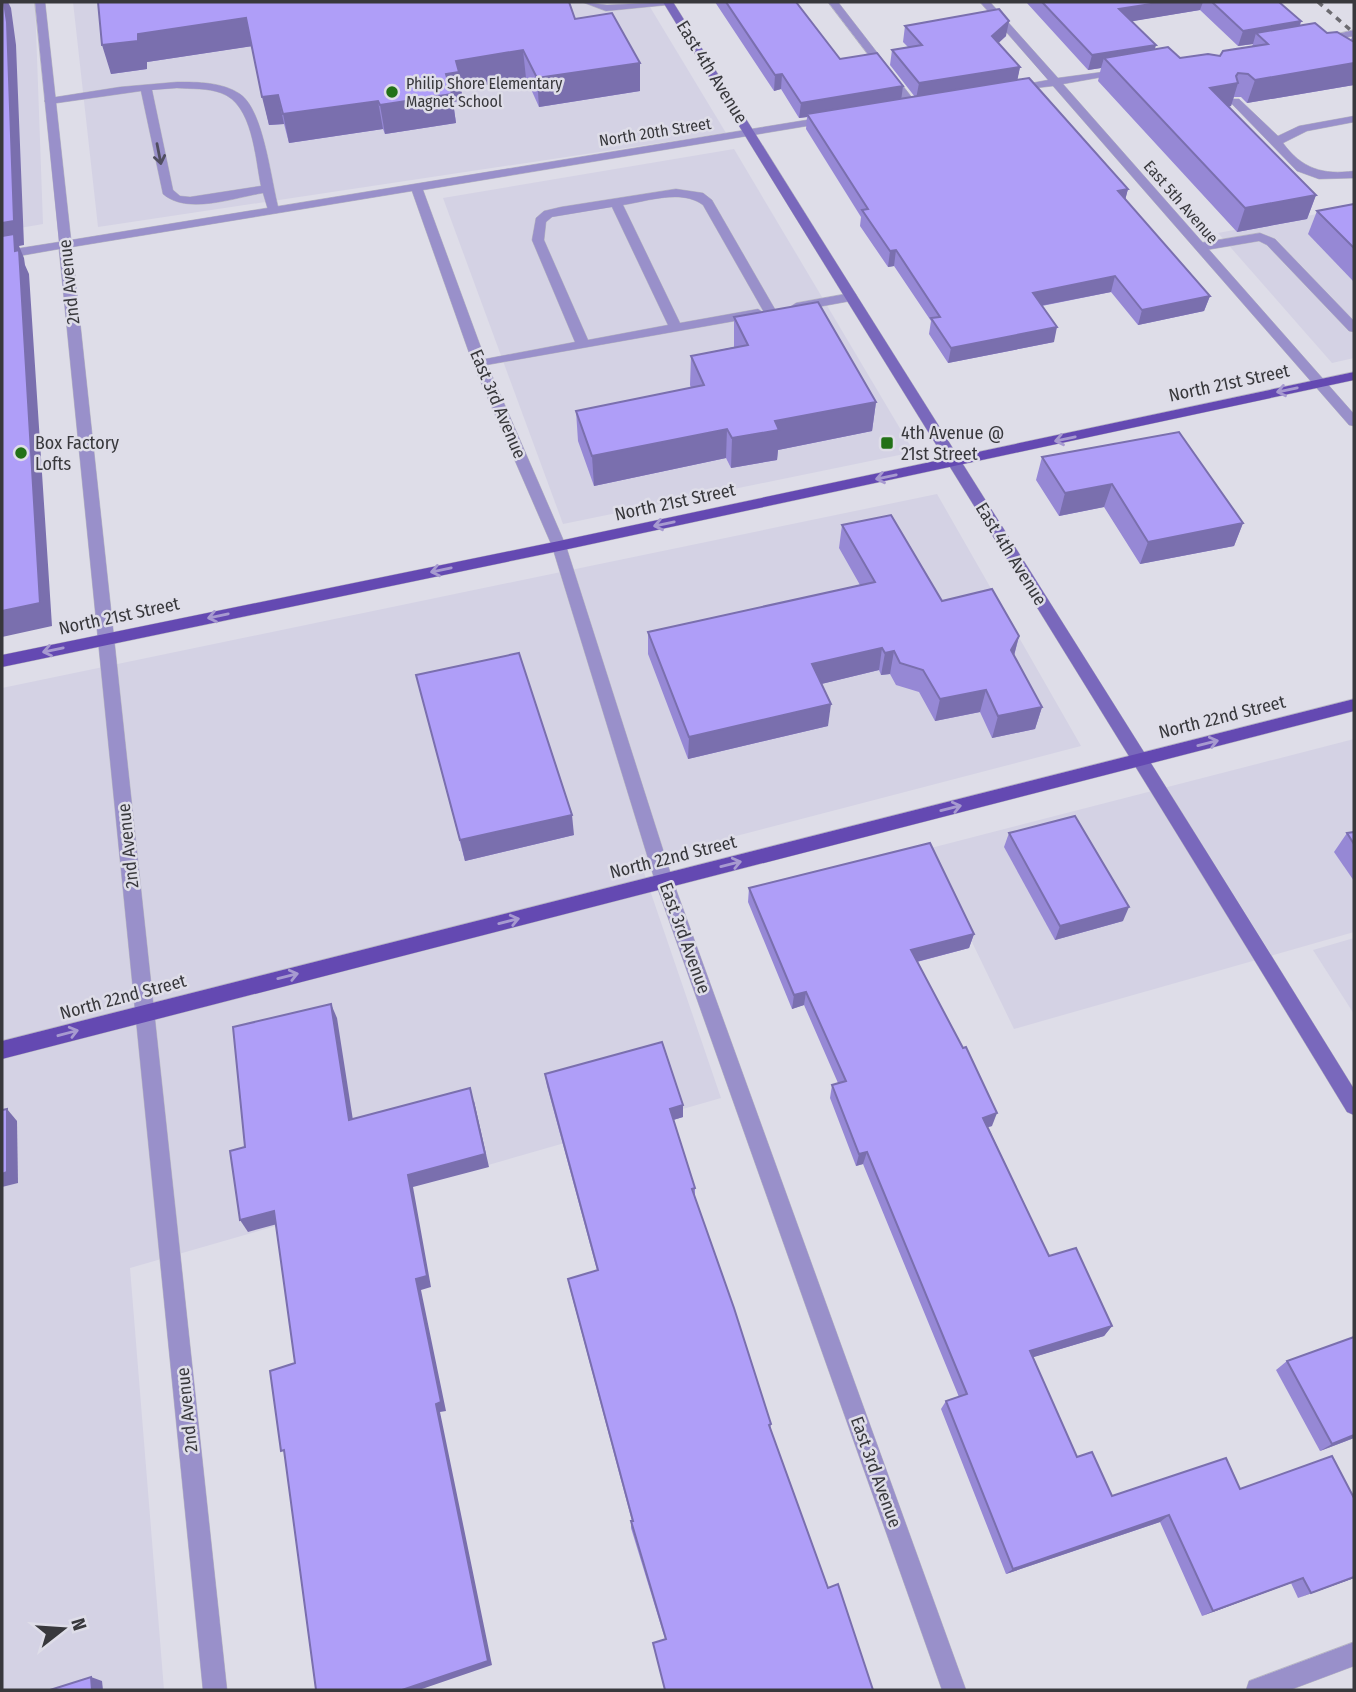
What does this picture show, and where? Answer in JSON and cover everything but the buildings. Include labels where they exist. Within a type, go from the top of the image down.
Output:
[{"type":"main road","name":"North 21st Street","points":[[2,661],[953,463],[1354,376]]},
{"type":"main road","name":"North 22nd Street","points":[[2,1050],[1354,705]]},
{"type":"street","name":"2nd Avenue","points":[[40,2],[105,639],[147,1012],[215,1690]]},
{"type":"street","points":[[587,2],[606,8],[668,2]]},
{"type":"street","name":"East 4th Avenue","points":[[668,2],[953,463],[1142,760],[1354,1106]]},
{"type":"street","points":[[833,2],[906,107],[926,103]]},
{"type":"street","name":"East 5th Avenue","points":[[985,2],[1354,422]]},
{"type":"street","points":[[1338,52],[1309,37],[1354,33]]},
{"type":"street","points":[[1003,91],[1128,70]]},
{"type":"street","points":[[50,101],[146,87],[191,85],[218,88],[238,97],[248,113],[273,211]]},
{"type":"street","points":[[146,87],[167,191],[176,199],[190,201],[268,190]]},
{"type":"street","points":[[1234,101],[1277,142],[1291,160],[1313,175],[1325,179],[1354,175]]},
{"type":"street","name":"North 20th Street","points":[[2,255],[850,116]]},
{"type":"street","points":[[1277,142],[1284,135],[1295,131],[1354,120]]},
{"type":"street","name":"East 3rd Avenue","points":[[416,187],[480,364],[559,546],[664,881],[954,1690]]},
{"type":"street","points":[[583,345],[538,240],[540,221],[561,211],[676,193],[699,196],[708,203],[770,311]]},
{"type":"street","points":[[616,202],[676,328]]},
{"type":"street","points":[[1200,247],[1260,237],[1271,242],[1354,328]]},
{"type":"street","points":[[480,364],[851,297]]},
{"type":"street","points":[[1258,1690],[1354,1654]]},
{"type":"shaded area","points":[[2,2],[35,2],[43,224],[2,231]]},
{"type":"shaded area","name":"Philip Shore Elementary Magnet School","points":[[73,2],[647,2],[726,133],[98,227]]},
{"type":"shaded area","points":[[734,149],[914,452],[563,524],[443,198]]},
{"type":"shaded area","points":[[1354,207],[1354,358],[1332,363],[1218,233]]},
{"type":"shaded area","points":[[937,494],[1081,746],[640,861],[721,1098],[130,1268],[164,1690],[2,1690],[2,688]]},
{"type":"shaded area","points":[[1354,739],[1354,932],[1014,1029],[927,849]]},
{"type":"shaded area","points":[[1354,938],[1354,1014],[1313,950]]},
{"type":"railway","points":[[1318,2],[1354,33]]},
{"type":"place","name":"Philip Shore Elementary Magnet School","points":[[392,92]]},
{"type":"place","name":"4th Avenue @ 21st Street","points":[[887,443]]},
{"type":"place","name":"Box Factory Lofts","points":[[21,453]]}]
